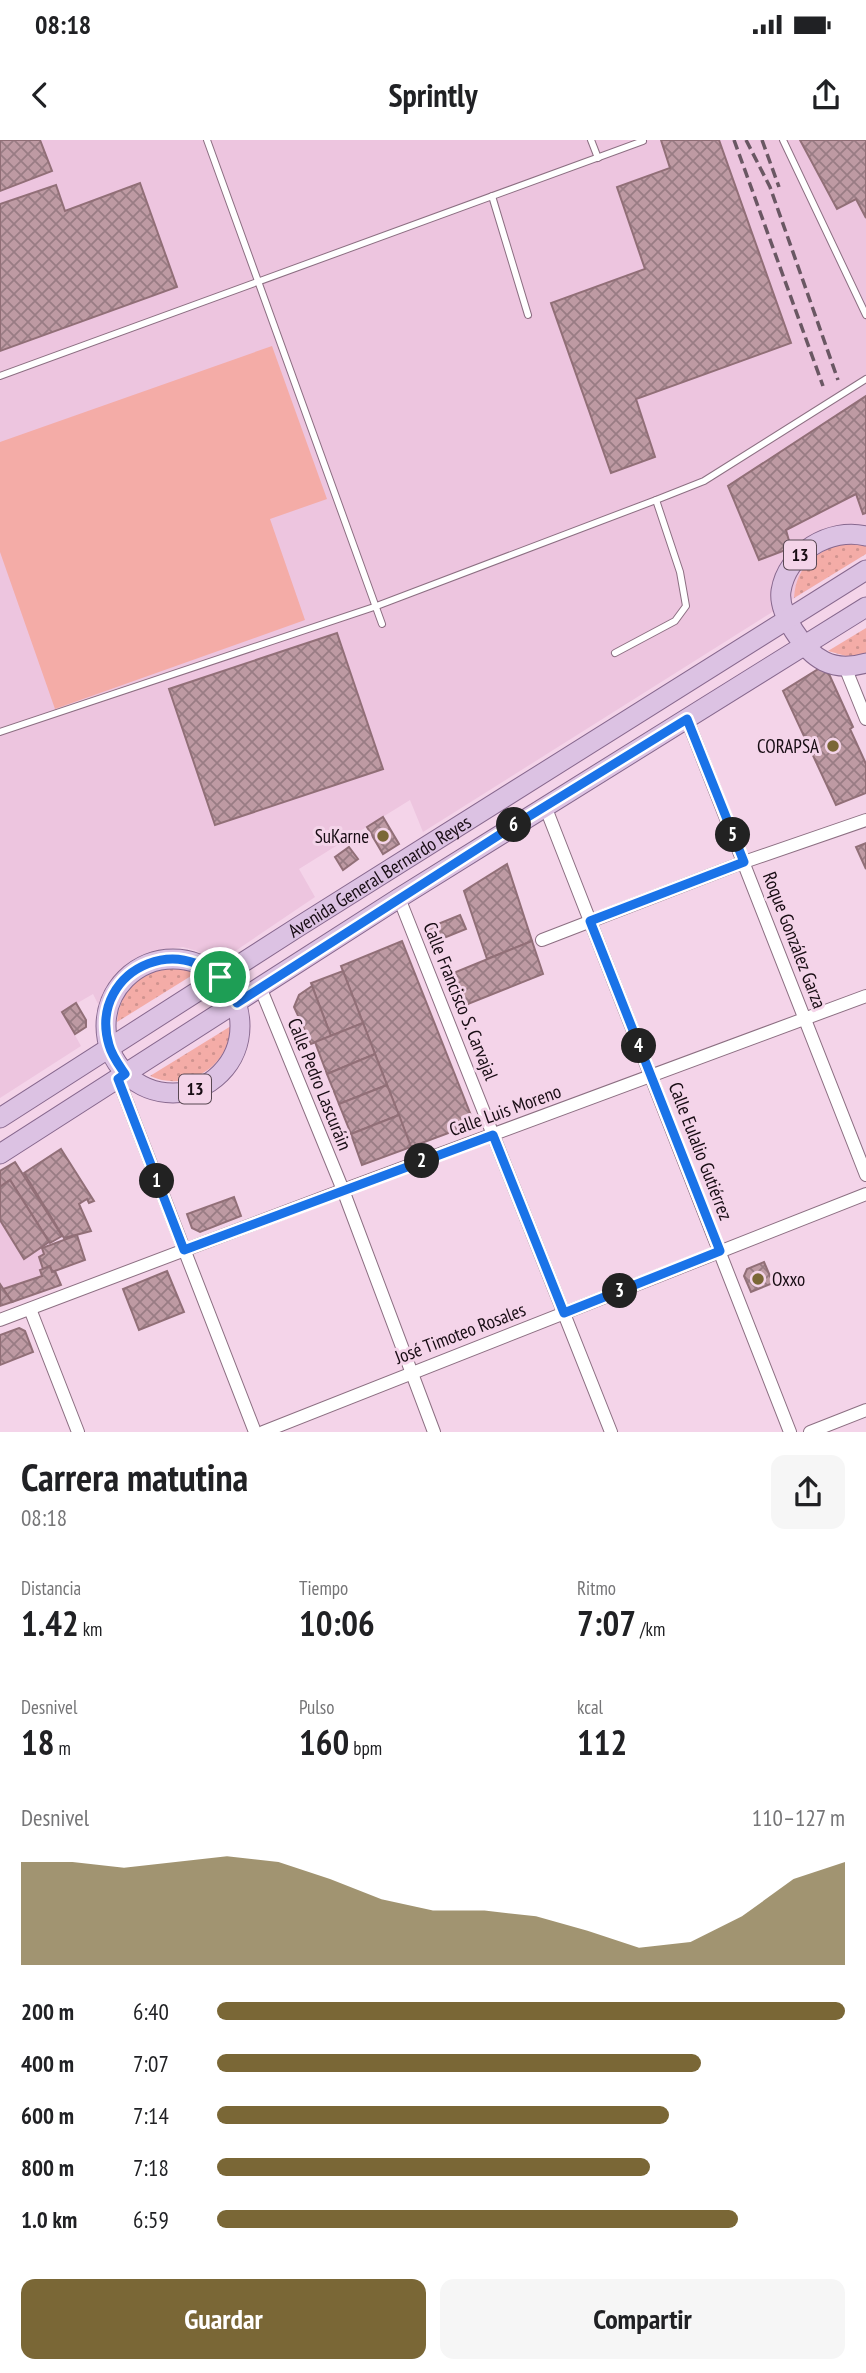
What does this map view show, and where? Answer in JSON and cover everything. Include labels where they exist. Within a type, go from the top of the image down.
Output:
[{"type":"main road","name":"13","points":[[845,667],[816,658],[804,646],[787,620],[781,593],[786,574],[799,556],[817,542],[838,535],[866,536]]},
{"type":"main road","name":"Avenida General Bernardo Reyes","points":[[0,1118],[866,570]]},
{"type":"main road","name":"Avenida General Bernardo Reyes","points":[[0,1154],[399,898],[866,607]]},
{"type":"main road","points":[[845,667],[866,663]]},
{"type":"main road","points":[[121,1077],[106,1029],[109,1006],[118,988],[137,969],[158,960],[183,959],[199,963],[220,977],[237,1003]]},
{"type":"main road","name":"13","points":[[121,1077],[160,1092],[187,1092],[203,1086],[226,1068],[236,1051],[241,1021],[237,1003]]},
{"type":"street","points":[[845,667],[866,719]]},
{"type":"street","name":"Roque González Garza","points":[[687,719],[866,1175]]},
{"type":"street","name":"Calle Eulalio Gutiérrez","points":[[545,806],[790,1432]]},
{"type":"street","points":[[542,940],[744,862],[866,820]]},
{"type":"street","name":"Calle Francisco S. Carvajal","points":[[399,898],[611,1432]]},
{"type":"street","name":"Calle Pedro Lascuráin","points":[[260,987],[343,1190],[434,1432]]},
{"type":"street","name":"Calle Luis Moreno","points":[[0,1320],[866,996]]},
{"type":"street","points":[[121,1077],[184,1250],[255,1432]]},
{"type":"street","name":"José Timoteo Rosales","points":[[263,1432],[866,1194]]},
{"type":"street","points":[[30,1309],[78,1432]]},
{"type":"street","points":[[812,1431],[866,1410]]},
{"type":"lane","points":[[207,140],[382,624]]},
{"type":"lane","points":[[591,140],[598,158]]},
{"type":"lane","points":[[783,140],[866,315]]},
{"type":"lane","points":[[0,376],[643,141]]},
{"type":"lane","points":[[492,196],[528,315]]},
{"type":"lane","points":[[0,732],[374,607],[704,481],[866,379]]},
{"type":"lane","points":[[615,653],[676,621],[686,606],[680,572],[656,500]]},
{"type":"shaded area","points":[[0,140],[866,140],[866,553],[423,832],[410,800],[299,869],[315,897],[219,962],[183,947],[159,950],[136,958],[108,985],[99,1006],[93,994],[62,1012],[81,1046],[0,1098]]},
{"type":"shaded area","points":[[272,346],[327,499],[270,519],[305,620],[55,709],[0,552],[0,442]]},
{"type":"shaded area","points":[[844,542],[866,544],[866,554],[794,598],[799,576],[810,561]]},
{"type":"shaded area","points":[[866,628],[866,655],[846,656],[828,651]]},
{"type":"shaded area","points":[[174,966],[199,971],[117,1022],[122,1000],[135,983],[152,971]]},
{"type":"shaded area","points":[[231,1026],[223,1053],[215,1064],[204,1072],[178,1081],[150,1076]]},
{"type":"shaded area","points":[[15,1162],[62,1236],[42,1248],[61,1285],[0,1306],[0,1171]]},
{"type":"building","points":[[0,140],[40,140],[52,171],[0,191]]},
{"type":"building","points":[[661,140],[719,140],[791,343],[636,399],[655,457],[611,473],[551,303],[645,269],[617,187],[670,168]]},
{"type":"building","points":[[800,140],[866,140],[866,218],[856,199],[837,209]]},
{"type":"building","points":[[140,183],[177,287],[0,351],[0,204],[56,185],[65,211]]},
{"type":"building","points":[[866,396],[866,513],[863,514],[856,494],[786,530],[791,548],[759,560],[728,486]]},
{"type":"building","points":[[337,633],[383,769],[215,825],[169,689]]},
{"type":"building","name":"CORAPSA","points":[[820,668],[829,674],[866,764],[866,793],[836,805],[783,691]]},
{"type":"building","name":"SuKarne","points":[[383,817],[399,844],[383,854],[367,827]]},
{"type":"building","points":[[866,843],[866,869],[856,847]]},
{"type":"building","points":[[349,847],[358,859],[343,870],[335,857]]},
{"type":"building","points":[[507,864],[532,941],[487,959],[464,891]]},
{"type":"building","points":[[460,915],[466,929],[434,942],[428,928]]},
{"type":"building","points":[[402,941],[472,1118],[470,1125],[411,1147],[341,966]]},
{"type":"building","points":[[532,941],[543,974],[458,1008],[446,976]]},
{"type":"building","points":[[343,971],[363,1023],[331,1036],[311,983]]},
{"type":"building","points":[[312,986],[331,1036],[311,1044],[294,1007],[299,995]]},
{"type":"building","points":[[76,1003],[86,1020],[86,1027],[75,1034],[62,1012]]},
{"type":"building","points":[[363,1023],[375,1054],[327,1074],[315,1042]]},
{"type":"building","points":[[375,1054],[387,1085],[339,1104],[327,1074]]},
{"type":"building","points":[[387,1085],[399,1115],[351,1134],[339,1104]]},
{"type":"building","points":[[399,1115],[411,1147],[362,1165],[351,1134]]},
{"type":"building","points":[[61,1149],[94,1201],[89,1203],[87,1199],[79,1204],[91,1231],[64,1238],[24,1173]]},
{"type":"building","points":[[15,1162],[62,1236],[50,1243],[10,1180],[0,1187],[0,1171]]},
{"type":"building","points":[[10,1180],[49,1242],[24,1259],[0,1220],[0,1187]]},
{"type":"building","points":[[234,1197],[241,1216],[200,1232],[192,1228],[187,1214]]},
{"type":"building","points":[[77,1235],[85,1260],[52,1272],[50,1266],[43,1269],[39,1257],[44,1254],[42,1248]]},
{"type":"building","name":"Oxxo","points":[[764,1262],[773,1283],[751,1292],[744,1276],[747,1269]]},
{"type":"building","points":[[50,1266],[61,1285],[12,1302],[3,1289],[42,1276],[40,1270]]},
{"type":"building","points":[[167,1271],[184,1312],[139,1330],[123,1289]]},
{"type":"building","points":[[0,1284],[12,1302],[0,1306]]},
{"type":"building","points":[[19,1328],[25,1331],[33,1352],[0,1365],[0,1335]]},
{"type":"railway","points":[[734,140],[823,386]]},
{"type":"railway","points":[[746,140],[770,187],[838,380]]},
{"type":"railway","points":[[762,140],[779,187]]},
{"type":"place","name":"CORAPSA","points":[[833,746]]},
{"type":"place","name":"SuKarne","points":[[383,836]]},
{"type":"place","name":"Oxxo","points":[[758,1279]]},
{"type":"route","points":[[687,719],[744,862],[590,921],[720,1251],[564,1313],[493,1135],[184,1250],[118,1079],[125,1074],[110,1046],[106,1029],[107,1016],[118,988],[127,977],[148,963],[172,958],[183,959],[199,963],[220,977],[237,1003],[399,898],[687,719]]}]
